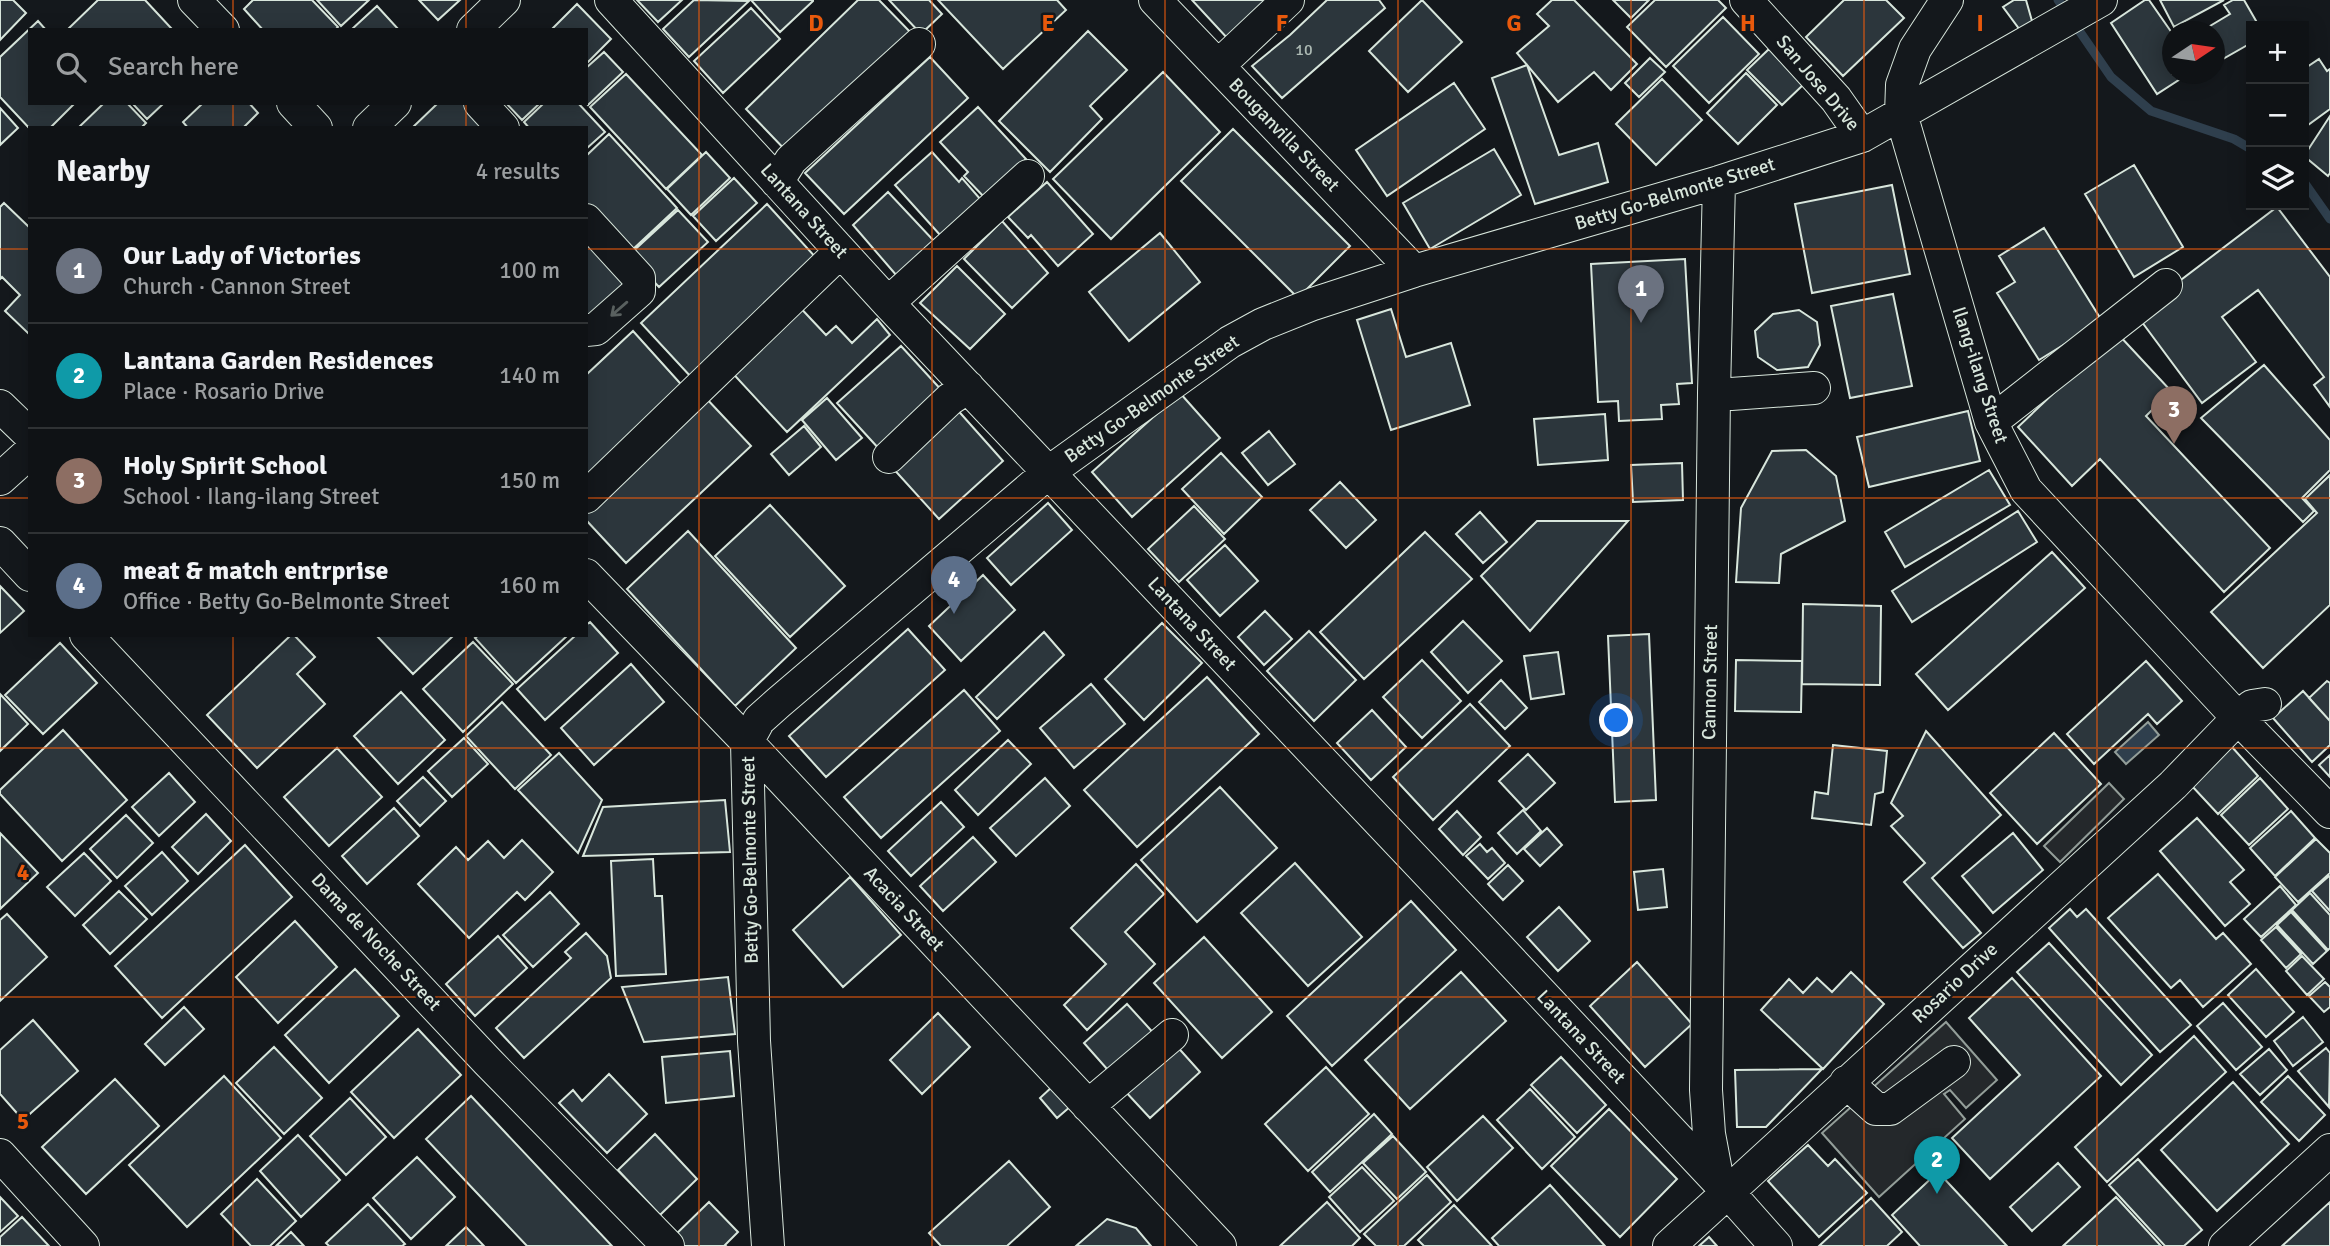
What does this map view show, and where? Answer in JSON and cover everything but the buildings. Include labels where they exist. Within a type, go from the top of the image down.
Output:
[{"type":"street","points":[[194,0],[221,28]]},
{"type":"street","points":[[474,28],[504,0]]},
{"type":"street","name":"Lantana Street","points":[[611,0],[888,303],[1776,1246]]},
{"type":"street","points":[[1219,66],[1288,0]]},
{"type":"street","name":"San Jose Drive","points":[[1746,0],[1836,99],[1863,136]]},
{"type":"street","name":"Ilang-ilang Street","points":[[1947,0],[1915,49],[1902,85],[1901,114],[1991,422],[2026,490],[2253,705],[2330,812]]},
{"type":"street","name":"Bouganvilla Street","points":[[1160,2],[1414,271]]},
{"type":"street","name":"Betty Go-Belmonte Street","points":[[768,1246],[754,1041],[747,742],[759,720],[1049,472],[1241,336],[1263,324],[1313,304],[1414,271],[1719,182],[1863,136],[2092,5]]},
{"type":"street","points":[[777,182],[791,160],[919,44]]},
{"type":"street","points":[[295,105],[314,126]]},
{"type":"street","points":[[888,303],[1028,176]]},
{"type":"street","name":"Cannon Street","points":[[1719,182],[1706,1090],[1709,1134],[1723,1187]]},
{"type":"street","points":[[588,222],[639,278],[641,284],[639,291],[596,329],[588,330]]},
{"type":"street","points":[[588,495],[841,252]]},
{"type":"street","points":[[1991,422],[2166,285]]},
{"type":"street","points":[[889,457],[950,399],[968,387]]},
{"type":"street","points":[[1714,393],[1814,388]]},
{"type":"street","points":[[0,406],[28,433]]},
{"type":"street","points":[[0,480],[28,454]]},
{"type":"street","points":[[0,543],[28,573]]},
{"type":"street","name":"Acacia Street","points":[[588,577],[747,742],[1220,1246]]},
{"type":"street","name":"Dama de Noche Street","points":[[88,637],[488,1062],[668,1246]]},
{"type":"street","name":"Rosario Drive","points":[[1669,1246],[1723,1187],[2034,919],[2178,790],[2253,705]]},
{"type":"street","points":[[1088,1106],[1172,1035]]},
{"type":"street","points":[[1846,1082],[1876,1109],[1890,1109],[1954,1062]]},
{"type":"street","points":[[2225,1246],[2330,1150]]},
{"type":"street","points":[[0,1155],[83,1246]]},
{"type":"shaded area","points":[[2109,783],[2124,799],[2060,862],[2044,846]]},
{"type":"shaded area","points":[[1946,1022],[1997,1080],[1966,1108],[1950,1090],[1944,1094],[1965,1119],[1879,1197],[1822,1133]]},
{"type":"water","points":[[2148,722],[2159,735],[2126,764],[2115,752]]},
{"type":"waterway","points":[[2058,0],[2111,77],[2151,111],[2234,139],[2248,147]]},
{"type":"waterway","points":[[2309,189],[2330,219]]},
{"type":"place","name":"Our Lady of Victories","points":[[1641,323]]},
{"type":"place","name":"Holy Spirit School","points":[[2174,444]]},
{"type":"place","name":"meat & match entrprise","points":[[954,614]]},
{"type":"place","name":"Lantana Garden Residences","points":[[1937,1194]]}]
